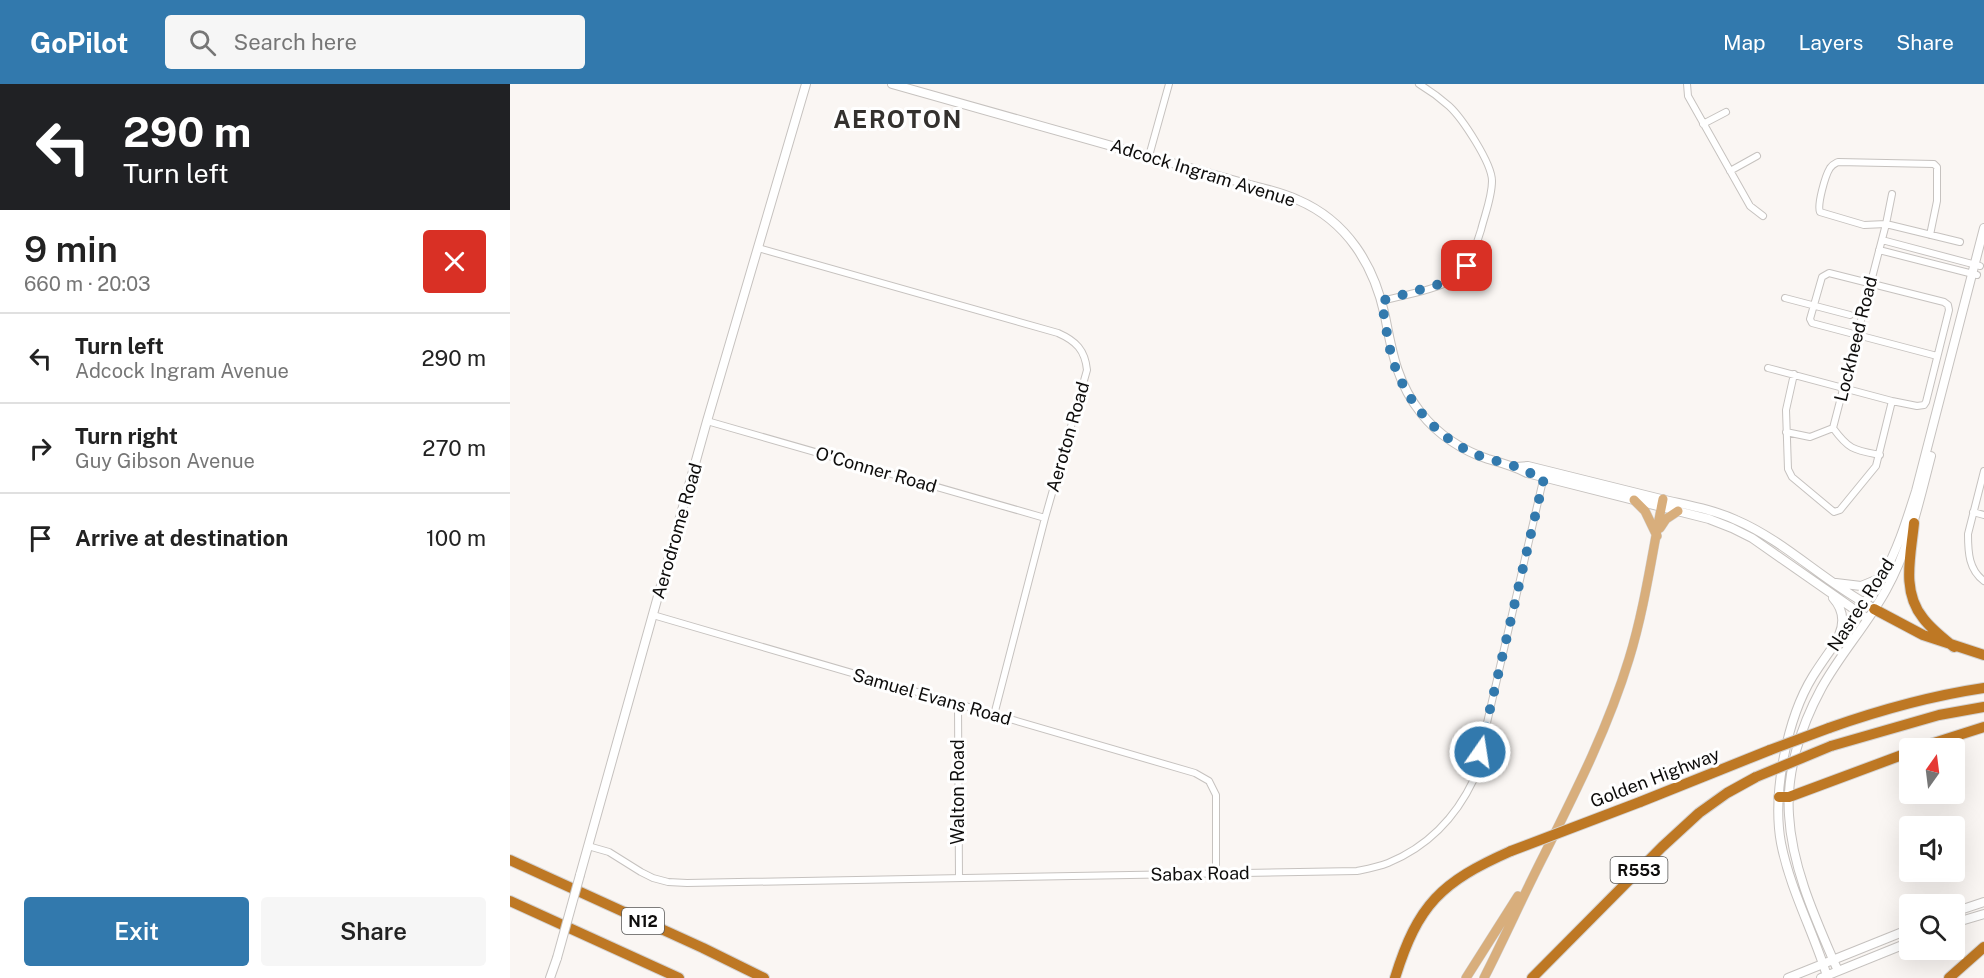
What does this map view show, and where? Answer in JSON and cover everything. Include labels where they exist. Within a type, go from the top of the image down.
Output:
[{"type":"highway","points":[[1914,523],[1909,586],[1911,599],[1930,627],[1954,647]]},
{"type":"highway","points":[[1870,606],[1923,635],[1984,655]]},
{"type":"highway","name":"Golden Highway","points":[[1395,978],[1404,949],[1416,925],[1437,896],[1465,873],[1511,851],[1829,728],[1896,706],[1940,695],[1984,688]]},
{"type":"highway","name":"R553","points":[[1532,978],[1662,847],[1699,813],[1727,794],[1756,777],[1831,746],[1939,715],[1984,707]]},
{"type":"highway","points":[[1949,738],[1984,727]]},
{"type":"highway","points":[[1784,797],[1899,756]]},
{"type":"highway","name":"N12","points":[[510,861],[764,978]]},
{"type":"highway","name":"N12","points":[[510,901],[679,978]]},
{"type":"highway","points":[[1953,976],[1984,948]]},
{"type":"main road","points":[[1634,500],[1645,511],[1657,536]]},
{"type":"main road","points":[[1484,978],[1586,771],[1611,709],[1629,660],[1643,607],[1663,504]]},
{"type":"main road","points":[[1657,536],[1666,519],[1678,511]]},
{"type":"main road","points":[[1466,978],[1544,854]]},
{"type":"street","name":"Aerodrome Road","points":[[550,978],[707,421],[806,84]]},
{"type":"street","name":"Adcock Ingram Avenue","points":[[892,84],[1281,194],[1317,210],[1337,225],[1362,255],[1377,285],[1394,364],[1405,388],[1422,416],[1456,444],[1480,456],[1516,467],[1528,466],[1545,475],[1634,500],[1711,511],[1736,519],[1758,530],[1870,606]]},
{"type":"street","points":[[1149,156],[1169,84]]},
{"type":"street","points":[[1381,301],[1440,285],[1456,277],[1472,258],[1491,196],[1490,166],[1479,148],[1450,108],[1419,84]]},
{"type":"street","points":[[1687,84],[1687,93],[1703,124],[1750,206],[1763,216]]},
{"type":"street","points":[[1703,124],[1726,112]]},
{"type":"street","points":[[1730,171],[1757,156]]},
{"type":"street","points":[[1930,235],[1937,201],[1937,167],[1934,164],[1834,163],[1829,170],[1818,206],[1819,211],[1864,225],[1886,224],[1930,235],[1960,242]]},
{"type":"street","name":"Lockheed Road","points":[[1833,428],[1880,250],[1892,194]]},
{"type":"street","name":"Nasrec Road","points":[[1824,977],[1823,964],[1787,867],[1781,841],[1784,797],[1783,761],[1788,736],[1812,677],[1859,613],[1870,606],[1894,574],[1914,523],[1975,274],[1984,228]]},
{"type":"street","points":[[1882,240],[1977,265]]},
{"type":"street","name":"Aeroton Road","points":[[758,248],[1058,333],[1076,343],[1086,357],[1087,370],[994,715]]},
{"type":"street","points":[[1880,250],[1975,274]]},
{"type":"street","name":"Nasrec Road","points":[[1977,265],[1984,250]]},
{"type":"street","points":[[1926,262],[1929,252]]},
{"type":"street","points":[[1768,368],[1892,401],[1917,406],[1924,405],[1937,356],[1949,310],[1948,305],[1944,302],[1831,273],[1822,277],[1810,319],[1812,323],[1937,356]]},
{"type":"street","name":"Nasrec Road","points":[[1838,971],[1806,890],[1791,841],[1784,797],[1795,754],[1821,688],[1868,619],[1870,606],[1892,558],[1916,490],[1975,274]]},
{"type":"street","points":[[1785,298],[1850,315]]},
{"type":"street","points":[[1794,374],[1786,410],[1790,473],[1834,512],[1840,510],[1857,492],[1876,466],[1892,401]]},
{"type":"street","name":"O'Conner Road","points":[[707,421],[1046,519]]},
{"type":"street","points":[[1786,432],[1809,437],[1833,428],[1848,446],[1858,451],[1880,455]]},
{"type":"street","points":[[1984,471],[1968,534],[1971,566],[1974,573],[1984,581]]},
{"type":"street","name":"Adcock Ingram Avenue","points":[[1545,475],[1663,504],[1732,528],[1752,538],[1868,619]]},
{"type":"street","name":"Sabax Road","points":[[588,846],[609,852],[653,878],[687,883],[1357,871],[1387,864],[1436,833],[1462,801],[1476,774],[1545,475]]},
{"type":"street","points":[[1973,512],[1984,515]]},
{"type":"street","points":[[1833,583],[1861,586],[1882,577]]},
{"type":"street","points":[[1824,588],[1838,604],[1842,615],[1842,627],[1834,647]]},
{"type":"street","name":"Samuel Evans Road","points":[[653,615],[1196,773],[1209,781],[1216,795],[1216,874]]},
{"type":"street","name":"Walton Road","points":[[958,705],[959,878]]},
{"type":"street","points":[[1965,908],[1984,902]]},
{"type":"street","points":[[1965,920],[1984,914]]},
{"type":"street","points":[[1788,978],[1899,933]]},
{"type":"street","points":[[1824,935],[1837,951],[1848,954]]},
{"type":"street","points":[[1804,971],[1814,960],[1815,944]]},
{"type":"street","points":[[1824,977],[1899,946]]},
{"type":"district","name":"AEROTON","points":[[898,120]]},
{"type":"route","points":[[1467,266],[1450,281],[1381,301],[1394,364],[1414,405],[1422,416],[1444,436],[1473,453],[1544,478],[1480,752]]}]
